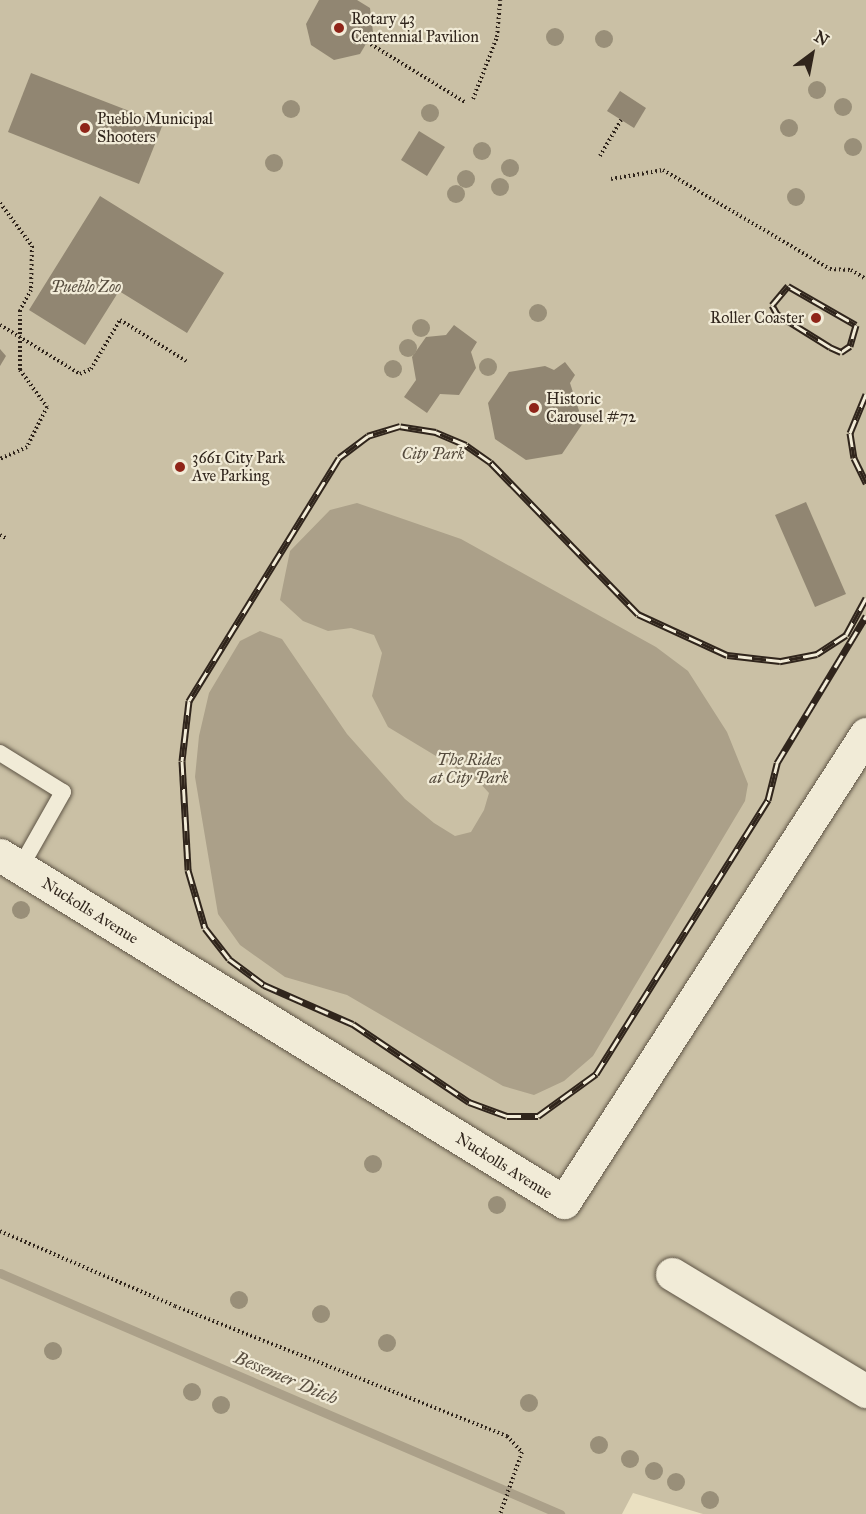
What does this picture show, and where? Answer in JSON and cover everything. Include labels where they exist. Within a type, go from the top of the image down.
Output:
[{"type":"street","name":"Nuckolls Avenue","points":[[10,861],[564,1202],[866,734]]},
{"type":"street","points":[[672,1274],[866,1390]]},
{"type":"lane","points":[[0,753],[63,792],[10,861]]},
{"type":"path","points":[[473,99],[497,37],[500,0]]},
{"type":"path","points":[[367,42],[465,102]]},
{"type":"path","points":[[600,156],[621,120]]},
{"type":"path","points":[[611,179],[663,170],[830,270],[851,270],[866,279]]},
{"type":"path","points":[[0,202],[32,246],[31,290],[20,310],[18,335],[20,370],[47,407],[46,416],[27,447],[0,459]]},
{"type":"path","points":[[0,325],[80,374],[91,369],[120,320],[186,361]]},
{"type":"path","points":[[0,535],[6,538]]},
{"type":"path","points":[[0,1231],[174,1306],[507,1436],[522,1452],[520,1467],[500,1514]]},
{"type":"green space","name":"City Park","points":[[0,0],[866,0],[866,1514],[703,1514],[633,1493],[622,1514],[0,1514]]},
{"type":"shaded area","points":[[357,503],[461,539],[656,647],[688,671],[727,732],[748,784],[745,801],[593,1056],[564,1081],[534,1095],[503,1086],[347,995],[285,977],[240,945],[218,914],[195,777],[199,736],[209,693],[240,641],[260,631],[282,639],[347,734],[405,799],[434,823],[455,836],[471,832],[484,810],[489,793],[479,782],[388,727],[372,696],[382,653],[374,635],[351,628],[328,631],[303,621],[280,600],[290,551],[330,510]]},
{"type":"building","name":"Rotary 43 Centennial Pavilion","points":[[319,0],[357,0],[370,8],[373,32],[360,54],[334,60],[311,45],[306,24]]},
{"type":"building","name":"Pueblo Municipal Shooters","points":[[31,73],[163,124],[139,184],[8,132]]},
{"type":"building","points":[[620,91],[646,108],[634,128],[607,111]]},
{"type":"building","points":[[419,131],[445,147],[427,176],[401,160]]},
{"type":"building","name":"Pueblo Zoo","points":[[100,196],[224,273],[187,333],[119,291],[85,345],[29,310]]},
{"type":"building","points":[[454,325],[477,342],[471,352],[476,368],[459,395],[440,394],[427,413],[404,397],[416,380],[412,357],[426,337],[446,335]]},
{"type":"building","points":[[0,349],[6,356],[0,366]]},
{"type":"building","name":"Historic Carousel #72","points":[[565,362],[575,375],[570,383],[583,423],[562,454],[526,460],[495,439],[488,403],[509,372],[545,366],[554,370]]},
{"type":"building","points":[[806,502],[846,594],[815,607],[775,515]]},
{"type":"waterway","name":"Bessemer Ditch","points":[[0,1273],[560,1514]]},
{"type":"railway","points":[[788,286],[856,325],[850,346],[841,352],[777,314],[772,305],[788,286]]},
{"type":"railway","points":[[866,394],[850,433],[854,458],[866,483]]},
{"type":"railway","points":[[866,598],[846,635],[817,654],[780,661],[727,655],[638,614],[490,462],[466,445],[436,432],[400,426],[368,436],[339,458],[189,701],[182,761],[188,870],[205,928],[229,959],[264,985],[353,1024],[469,1102],[507,1116],[538,1116],[596,1074],[768,800],[777,763],[866,616]]},
{"type":"place","name":"Rotary 43 Centennial Pavilion","points":[[339,28]]},
{"type":"place","name":"Pueblo Municipal Shooters","points":[[85,128]]},
{"type":"place","name":"Roller Coaster","points":[[816,318]]},
{"type":"place","name":"Historic Carousel #72","points":[[534,408]]},
{"type":"place","name":"3661 City Park Ave Parking","points":[[180,467]]},
{"type":"park label","name":"The Rides at City Park","points":[[469,769]]}]
